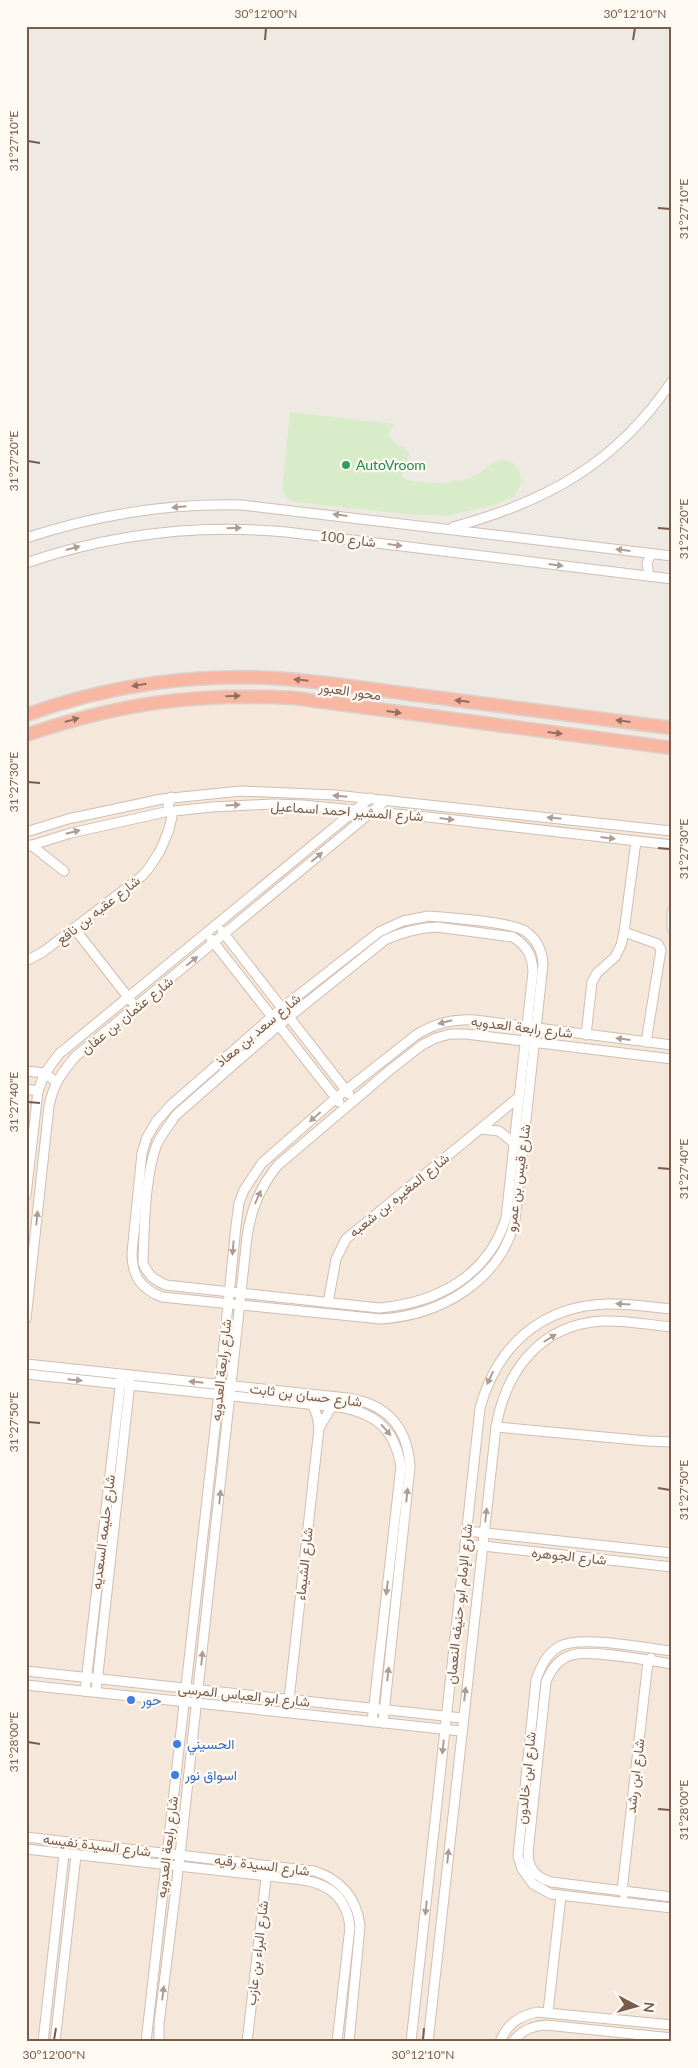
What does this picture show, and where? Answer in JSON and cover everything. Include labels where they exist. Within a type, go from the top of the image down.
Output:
[{"type":"highway","name":"محور العبور","points":[[26,715],[69,701],[130,687],[192,679],[254,678],[315,682],[672,728]]},
{"type":"highway","name":"محور العبور","points":[[26,735],[68,721],[157,701],[248,696],[294,698],[672,748]]},
{"type":"street","points":[[448,528],[482,519],[522,504],[562,485],[592,467],[632,430],[672,381]]},
{"type":"street","name":"شارع 100","points":[[26,538],[110,516],[168,508],[212,505],[270,507],[672,556]]},
{"type":"street","name":"شارع 100","points":[[26,563],[73,548],[133,535],[178,530],[242,528],[672,579]]},
{"type":"street","points":[[649,576],[647,563],[652,554]]},
{"type":"street","name":"شارع المشير احمد اسماعيل","points":[[26,832],[68,819],[170,797],[242,791],[370,798],[672,831]]},
{"type":"street","points":[[182,796],[183,810]]},
{"type":"street","name":"شارع عقبه بن نافع","points":[[26,961],[43,952],[142,876],[160,851],[171,822],[171,811],[168,806],[170,797]]},
{"type":"street","name":"شارع عثمان بن عفان","points":[[26,1195],[38,1090],[44,1073],[58,1054],[370,798]]},
{"type":"street","name":"شارع عثمان بن عفان","points":[[26,1318],[49,1106],[56,1082],[76,1056],[225,935],[386,800]]},
{"type":"street","name":"شارع المشير احمد اسماعيل","points":[[29,846],[71,832],[171,811],[272,804],[303,805],[672,845]]},
{"type":"street","name":"شارع عقبه بن نافع","points":[[171,822],[183,810]]},
{"type":"street","points":[[586,1035],[592,982],[597,973],[615,957],[621,945],[636,841]]},
{"type":"street","points":[[29,846],[64,871]]},
{"type":"street","points":[[672,912],[672,928]]},
{"type":"street","name":"شارع سعد بن معاذ","points":[[241,1306],[162,1297],[151,1293],[142,1286],[136,1277],[132,1265],[132,1254],[142,1153],[147,1137],[156,1122],[170,1106],[282,1008],[379,932],[403,921],[429,916],[517,926],[533,937],[538,945],[544,964],[532,1028]]},
{"type":"street","points":[[217,924],[354,1100]]},
{"type":"street","name":"شارع سعد بن معاذ","points":[[242,1294],[166,1285],[155,1281],[143,1263],[153,1160],[158,1144],[176,1115],[279,1025],[385,940],[401,932],[418,928],[436,927],[502,935],[512,937],[522,943],[532,960],[532,1028]]},
{"type":"street","points":[[74,928],[136,1007]]},
{"type":"street","points":[[624,932],[658,944],[661,950],[646,1042]]},
{"type":"street","points":[[206,933],[344,1108]]},
{"type":"street","name":"شارع رابعة العدويه","points":[[146,2042],[239,1204],[251,1175],[262,1163],[336,1098],[416,1035],[429,1027],[443,1022],[459,1019],[474,1020],[672,1045]]},
{"type":"street","name":"شارع قيس بن عمرو","points":[[242,1294],[379,1308],[420,1301],[438,1294],[469,1275],[493,1250],[506,1218],[519,1097],[532,1028]]},
{"type":"street","name":"شارع رابعة العدويه","points":[[159,2042],[159,2024],[180,1855],[250,1218],[256,1198],[278,1164],[390,1070],[436,1038],[450,1034],[466,1034],[672,1059]]},
{"type":"street","name":"شارع قيس بن عمرو","points":[[241,1306],[366,1318],[396,1318],[426,1311],[444,1303],[462,1292],[492,1268],[510,1237],[515,1220],[530,1042]]},
{"type":"street","points":[[26,1071],[44,1073],[56,1082]]},
{"type":"street","points":[[26,1089],[38,1090]]},
{"type":"street","name":"شارع المغيره بن شعبه","points":[[328,1303],[336,1260],[346,1239],[519,1097]]},
{"type":"street","points":[[480,1129],[499,1131],[514,1142]]},
{"type":"street","name":"شارع الإمام ابو حنيفه النعمان","points":[[411,2042],[480,1408],[492,1374],[524,1333],[554,1315],[588,1305],[624,1304],[672,1309]]},
{"type":"street","name":"شارع الإمام ابو حنيفه النعمان","points":[[428,2042],[462,1718],[496,1427],[504,1394],[520,1364],[531,1352],[558,1333],[587,1323],[604,1321],[672,1327]]},
{"type":"street","name":"شارع حسان بن ثابت","points":[[26,1364],[361,1400],[375,1405],[397,1424],[405,1437],[409,1451],[410,1466],[383,1723]]},
{"type":"street","name":"شارع حسان بن ثابت","points":[[26,1374],[332,1407],[359,1411],[372,1417],[384,1426],[393,1438],[401,1466],[372,1722]]},
{"type":"street","name":"شارع حليمه السعديه","points":[[96,1692],[126,1374]]},
{"type":"street","name":"شارع حليمه السعديه","points":[[85,1691],[125,1385]]},
{"type":"street","name":"شارع الشيماء","points":[[289,1700],[318,1428],[317,1416],[312,1405],[313,1394]]},
{"type":"street","name":"شارع الشيماء","points":[[318,1428],[332,1407],[333,1396]]},
{"type":"street","points":[[496,1427],[647,1442],[672,1442]]},
{"type":"street","points":[[394,1528],[404,1529]]},
{"type":"street","name":"شارع الجوهره","points":[[467,1531],[672,1553]]},
{"type":"street","name":"شارع الجوهره","points":[[465,1544],[672,1567]]},
{"type":"street","name":"شارع ابن خالدون","points":[[672,1651],[581,1641],[560,1646],[544,1660],[536,1680],[518,1856],[519,1864],[533,1884],[551,1894],[672,1908]]},
{"type":"street","name":"شارع ابن رشد","points":[[626,1903],[626,1896],[622,1891],[648,1661],[653,1654],[648,1648]]},
{"type":"street","name":"شارع ابن خالدون","points":[[672,1664],[583,1653],[564,1658],[553,1668],[546,1682],[528,1853],[531,1867],[543,1880],[672,1897]]},
{"type":"street","name":"شارع ابو العباس المرسى","points":[[26,1671],[462,1718]]},
{"type":"street","name":"شارع ابو العباس المرسى","points":[[26,1685],[461,1731]]},
{"type":"street","points":[[531,1728],[541,1729]]},
{"type":"street","name":"شارع السيدة نفيسه","points":[[26,1836],[167,1853]]},
{"type":"street","name":"شارع السيدة نفيسه","points":[[26,1850],[165,1865]]},
{"type":"street","name":"شارع السيدة رقيه","points":[[167,1853],[314,1870],[325,1874],[343,1886],[359,1915],[360,1926],[349,2042]]},
{"type":"street","points":[[43,2042],[64,1854]]},
{"type":"street","points":[[55,2042],[76,1855]]},
{"type":"street","name":"شارع السيدة رقيه","points":[[165,1865],[315,1882],[326,1886],[336,1894],[344,1903],[350,1928],[337,2042]]},
{"type":"street","name":"شارع البراء بن عازب","points":[[247,2042],[268,1865]]},
{"type":"street","name":"شارع ابن رشد","points":[[616,1901],[617,1894],[622,1891]]},
{"type":"street","points":[[548,2012],[561,1896]]},
{"type":"street","points":[[500,2042],[509,2025],[517,2018],[527,2014],[548,2012],[672,2025]]},
{"type":"street","points":[[606,2042],[608,2018]]},
{"type":"street","points":[[513,2042],[525,2030],[535,2026],[546,2025],[672,2038]]},
{"type":"shaded area","points":[[26,26],[672,26],[672,739],[259,686],[214,686],[146,693],[81,707],[26,725]]},
{"type":"shaded area","points":[[214,686],[259,686],[672,739],[672,2042],[26,2042],[26,725],[103,702],[146,693]]},
{"type":"green space","name":"AutoVroom","points":[[290,412],[394,424],[388,435],[398,446],[402,446],[410,454],[407,458],[410,461],[402,475],[404,479],[432,483],[461,480],[474,476],[495,462],[506,460],[516,466],[521,484],[514,497],[494,505],[447,516],[416,515],[294,502],[286,497],[282,489]]},
{"type":"place","name":"AutoVroom","points":[[346,465]]},
{"type":"place","name":"حور","points":[[131,1700]]},
{"type":"place","name":"الحسيني","points":[[177,1744]]},
{"type":"place","name":"اسواق نور","points":[[175,1775]]}]
